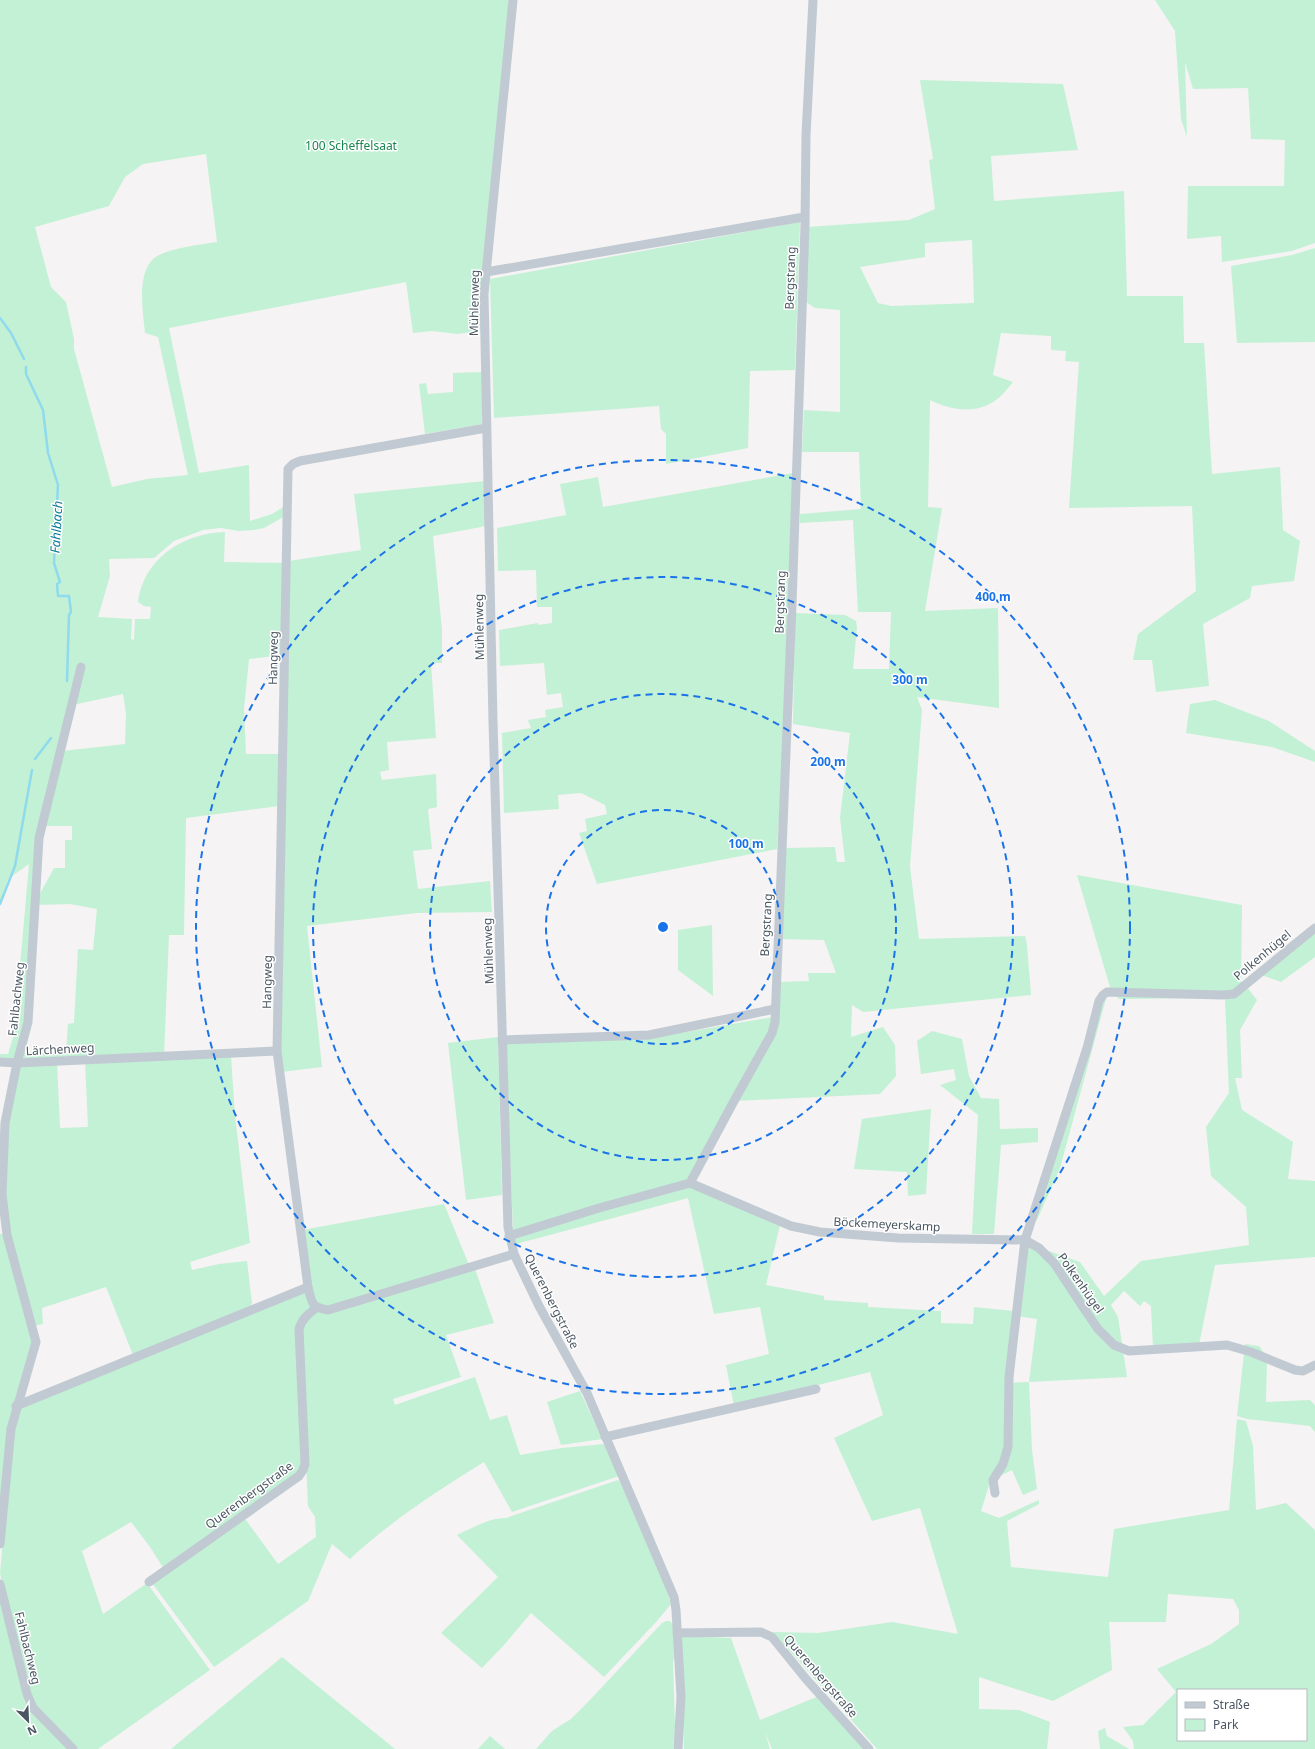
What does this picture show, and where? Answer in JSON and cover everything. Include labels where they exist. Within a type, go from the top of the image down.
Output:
[{"type":"street","name":"Mühlenweg","points":[[513,0],[484,294],[504,1148],[509,1236],[514,1254]]},
{"type":"street","name":"Bergstrang","points":[[690,1183],[772,1033],[775,1022],[793,596],[806,135],[813,0]]},
{"type":"street","points":[[486,272],[804,217]]},
{"type":"street","name":"Hangweg","points":[[308,1288],[277,1052],[288,469],[293,464],[300,461],[486,428]]},
{"type":"street","name":"Fahlbachweg","points":[[0,1544],[10,1436],[16,1406],[36,1342],[7,1235],[2,1194],[5,1123],[17,1063],[28,1022],[40,838],[81,667]]},
{"type":"street","name":"Polkenhügel","points":[[1315,928],[1234,994],[1107,992],[1103,995],[1099,1001],[1087,1048],[1025,1240],[1039,1248],[1054,1263],[1084,1310],[1098,1329],[1114,1345],[1129,1351],[1227,1345],[1251,1352],[1295,1370],[1303,1371],[1315,1365]]},
{"type":"street","points":[[502,1040],[650,1035],[775,1009]]},
{"type":"street","name":"Lärchenweg","points":[[0,1062],[17,1063],[122,1057],[277,1052]]},
{"type":"street","points":[[509,1236],[599,1208],[690,1183]]},
{"type":"street","name":"Böckemeyerskamp","points":[[690,1183],[791,1226],[820,1232],[898,1238],[1025,1240]]},
{"type":"street","points":[[995,1493],[993,1480],[1003,1464],[1008,1447],[1009,1377],[1025,1240]]},
{"type":"street","name":"Querenbergstraße","points":[[149,1582],[298,1476],[303,1470],[305,1464],[299,1329],[305,1317],[316,1308],[328,1310],[514,1254],[587,1393],[674,1597],[681,1697],[678,1749]]},
{"type":"street","points":[[16,1406],[308,1288],[313,1304],[316,1308]]},
{"type":"street","points":[[605,1436],[816,1389]]},
{"type":"street","name":"Fahlbachweg","points":[[0,1584],[27,1694],[33,1708],[73,1749]]},
{"type":"street","name":"Querenbergstraße","points":[[677,1633],[761,1632],[772,1637],[869,1749]]},
{"type":"green space","name":"100 Scheffelsaat","points":[[0,0],[509,0],[481,331],[457,334],[432,331],[413,333],[406,282],[169,328],[199,473],[249,465],[250,521],[272,514],[285,506],[285,516],[264,528],[254,530],[239,531],[221,528],[203,530],[174,541],[154,558],[109,559],[110,576],[98,617],[132,619],[131,639],[134,640],[135,619],[150,619],[151,607],[144,606],[138,602],[141,587],[148,573],[157,561],[180,543],[194,537],[225,532],[224,562],[286,563],[283,655],[249,659],[244,709],[246,754],[281,754],[289,561],[361,550],[354,494],[485,481],[486,526],[433,536],[442,630],[442,663],[431,663],[436,738],[387,742],[389,770],[380,772],[382,780],[436,774],[437,807],[428,809],[432,849],[413,851],[418,889],[490,881],[492,912],[417,913],[307,926],[322,1067],[281,1072],[280,806],[186,818],[184,935],[169,935],[164,1055],[231,1056],[235,1116],[250,1243],[190,1262],[192,1270],[219,1264],[247,1261],[252,1303],[249,1308],[133,1355],[106,1287],[42,1308],[43,1324],[34,1326],[10,1237],[4,1195],[7,1123],[18,1065],[57,1062],[60,1128],[88,1127],[85,1061],[18,1061],[22,1052],[66,1052],[68,1024],[74,1023],[78,949],[93,950],[97,909],[70,904],[37,905],[37,899],[54,868],[65,868],[65,840],[72,840],[72,826],[44,826],[62,751],[125,744],[126,713],[123,694],[73,705],[38,838],[24,1036],[16,1062],[0,1061],[0,1054],[8,1054],[14,1034],[29,864],[8,879],[0,904]],"holes":[[[206,154],[217,242],[180,248],[159,255],[151,261],[146,269],[143,279],[142,302],[145,333],[158,337],[188,475],[147,479],[112,487],[74,349],[74,339],[66,302],[51,287],[35,227],[109,206],[125,177],[143,164]]]},
{"type":"green space","points":[[1155,0],[1315,0],[1315,243],[1292,251],[1222,262],[1221,236],[1187,239],[1188,186],[1284,186],[1285,140],[1251,139],[1248,88],[1193,89],[1185,62],[1187,137],[1181,119],[1175,31]]},
{"type":"green space","points":[[920,80],[1063,84],[1078,150],[991,156],[994,201],[1124,191],[1127,296],[1183,296],[1184,343],[1204,343],[1212,474],[1280,467],[1283,530],[1300,541],[1294,581],[1252,586],[1250,598],[1203,624],[1209,686],[1156,692],[1152,660],[1133,660],[1138,634],[1196,591],[1192,506],[1069,508],[1079,362],[1065,361],[1066,351],[1051,350],[1051,336],[1001,333],[993,375],[1013,382],[996,400],[988,405],[980,408],[963,409],[946,406],[930,400],[928,507],[942,508],[925,611],[998,608],[999,708],[917,697],[922,710],[910,867],[919,939],[1025,936],[1031,995],[863,1012],[852,1005],[851,1037],[883,1027],[895,1045],[896,1076],[880,1094],[734,1101],[693,1184],[780,1225],[766,1285],[824,1296],[824,1300],[868,1303],[868,1307],[941,1311],[941,1323],[973,1324],[974,1307],[1013,1311],[1007,1383],[1029,1382],[1032,1450],[1037,1489],[1023,1495],[1012,1470],[1000,1476],[1006,1446],[1001,1462],[991,1479],[981,1511],[999,1518],[1039,1500],[1039,1504],[1007,1521],[1011,1567],[1108,1577],[1114,1529],[1229,1510],[1237,1419],[1246,1421],[1253,1446],[1256,1510],[1286,1503],[1315,1530],[1315,1749],[1134,1749],[1133,1741],[1123,1727],[1143,1725],[1176,1692],[1157,1669],[1211,1644],[1239,1624],[1239,1610],[1233,1599],[1168,1594],[1166,1622],[1109,1622],[1112,1670],[1053,1701],[979,1677],[979,1709],[1019,1710],[1050,1722],[1047,1749],[877,1749],[773,1632],[818,1633],[892,1622],[958,1634],[920,1508],[872,1521],[834,1438],[883,1415],[870,1372],[734,1406],[726,1365],[769,1354],[760,1307],[714,1314],[688,1198],[516,1244],[513,1227],[505,1042],[646,1039],[779,1016],[780,982],[809,981],[808,973],[836,973],[824,940],[780,939],[785,848],[835,847],[837,862],[845,862],[840,818],[850,733],[793,724],[795,613],[845,615],[856,621],[857,628],[853,669],[889,669],[891,612],[858,612],[853,520],[800,523],[800,514],[861,509],[859,452],[802,452],[804,410],[840,412],[840,310],[815,308],[806,302],[807,227],[909,220],[935,209],[929,160],[933,159]],"holes":[[[972,240],[974,303],[891,306],[878,303],[860,267],[925,257],[925,243]]]},
{"type":"green space","points":[[800,222],[795,370],[750,371],[748,448],[666,464],[666,434],[661,429],[659,406],[494,418],[490,279]]},
{"type":"green space","points":[[1315,248],[1315,342],[1237,343],[1231,266],[1292,255]]},
{"type":"green space","points":[[482,372],[482,424],[425,434],[419,384],[426,383],[428,394],[453,392],[453,373]]},
{"type":"green space","points":[[793,473],[785,726],[777,849],[597,884],[579,833],[587,831],[585,819],[607,814],[605,805],[581,793],[558,795],[559,809],[504,813],[502,733],[531,728],[528,720],[546,717],[545,710],[563,707],[561,693],[547,695],[544,663],[500,666],[499,630],[538,623],[538,625],[552,623],[552,607],[537,607],[536,570],[498,571],[497,528],[566,515],[560,484],[598,477],[603,507]]},
{"type":"green space","points":[[1215,700],[1269,721],[1315,751],[1315,762],[1272,747],[1186,733],[1190,704]]},
{"type":"green space","points":[[1077,875],[1242,905],[1241,986],[1251,979],[1305,930],[1315,924],[1315,957],[1281,982],[1262,975],[1247,987],[1257,1000],[1240,1030],[1242,1078],[1235,1078],[1242,1110],[1293,1142],[1288,1179],[1315,1181],[1315,1257],[1215,1265],[1199,1345],[1153,1349],[1151,1306],[1144,1301],[1140,1306],[1124,1291],[1111,1305],[1118,1317],[1127,1377],[1029,1382],[1037,1319],[1017,1316],[1026,1243],[1080,1262],[1104,1296],[1141,1261],[1249,1245],[1246,1207],[1211,1176],[1206,1127],[1229,1093],[1225,998],[1119,999],[1114,994],[1107,995],[1060,1168],[1037,1220],[1033,1220],[1104,997],[1110,987]]},
{"type":"green space","points":[[712,925],[713,996],[678,970],[678,930]]},
{"type":"green space","points":[[932,1031],[962,1039],[969,1076],[981,1098],[999,1099],[1000,1129],[1038,1128],[1038,1142],[1001,1145],[994,1234],[972,1234],[978,1115],[940,1085],[956,1080],[954,1069],[921,1074],[917,1041]]},
{"type":"green space","points":[[498,1037],[502,1195],[466,1200],[448,1043]]},
{"type":"green space","points":[[931,1109],[926,1194],[908,1196],[907,1172],[854,1169],[862,1119]]},
{"type":"green space","points":[[444,1204],[469,1265],[327,1309],[317,1307],[311,1288],[302,1230]]},
{"type":"green space","points":[[0,1234],[4,1234],[33,1342],[14,1405],[0,1525]]},
{"type":"green space","points":[[475,1269],[494,1323],[446,1335],[461,1377],[393,1399],[395,1405],[475,1377],[490,1420],[507,1415],[520,1455],[562,1448],[604,1444],[619,1476],[512,1512],[484,1462],[398,1519],[350,1559],[332,1544],[308,1601],[214,1667],[152,1583],[243,1516],[278,1564],[316,1537],[315,1517],[308,1506],[300,1330],[316,1309]]},
{"type":"green space","points":[[305,1291],[312,1309],[303,1315],[302,1464],[297,1474],[164,1569],[131,1522],[82,1551],[103,1614],[147,1583],[210,1670],[98,1749],[76,1749],[36,1707],[29,1696],[0,1574],[12,1430],[18,1408]]},
{"type":"green space","points":[[1245,1344],[1259,1346],[1267,1357],[1266,1402],[1310,1400],[1315,1405],[1315,1432],[1310,1426],[1247,1419],[1237,1416]]},
{"type":"green space","points":[[580,1391],[602,1439],[561,1445],[547,1402]]},
{"type":"green space","points":[[618,1480],[663,1579],[671,1604],[604,1677],[531,1613],[482,1668],[441,1633],[498,1577],[457,1535],[487,1522],[500,1518],[506,1518]]},
{"type":"green space","points":[[0,1594],[24,1694],[70,1749],[0,1749]]},
{"type":"green space","points":[[670,1621],[673,1625],[677,1647],[673,1662],[675,1726],[673,1749],[536,1749],[552,1731],[571,1719],[662,1623]]},
{"type":"green space","points":[[681,1636],[731,1638],[760,1720],[819,1696],[867,1749],[772,1749],[765,1732],[770,1749],[684,1749]]},
{"type":"green space","points":[[282,1657],[395,1749],[171,1749]]},
{"type":"green space","points":[[1105,1728],[1107,1736],[1129,1749],[1100,1749],[1098,1731]]},
{"type":"green space","points":[[490,1736],[505,1749],[478,1749]]},
{"type":"waterway","name":"Fahlbach","points":[[0,318],[11,333],[24,359]]},
{"type":"waterway","name":"Fahlbach","points":[[26,367],[26,374],[43,410],[48,453],[58,485],[54,563],[60,582],[57,584],[58,596],[69,596],[71,612],[69,615],[67,681]]},
{"type":"waterway","name":"Fahlbach","points":[[35,759],[51,738]]},
{"type":"waterway","points":[[0,904],[15,866],[32,770]]}]
